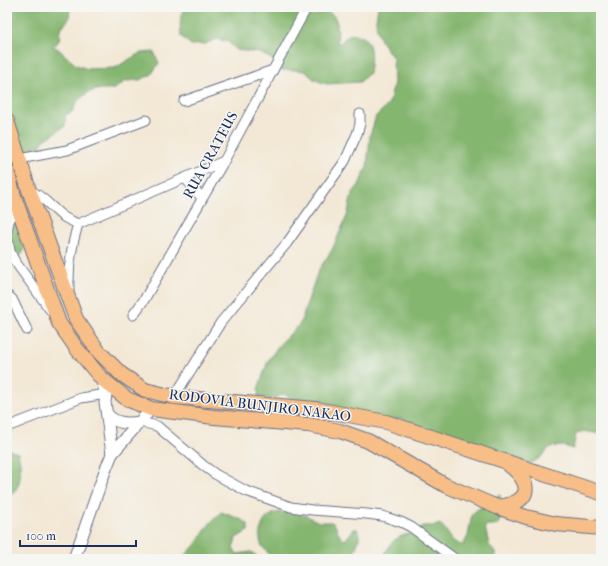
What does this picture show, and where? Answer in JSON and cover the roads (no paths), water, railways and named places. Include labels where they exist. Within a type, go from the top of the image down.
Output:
[{"type":"main road","name":"RODOVIA BUNJIRO NAKAO","points":[[7,121],[29,190],[76,319],[98,352],[121,374],[145,390],[174,397],[316,409],[386,422],[601,493]]},
{"type":"main road","name":"RODOVIA BUNJIRO NAKAO","points":[[7,171],[14,196],[59,323],[77,349],[101,378],[127,399],[151,409],[214,417],[308,425],[340,431],[368,441],[445,485],[497,507],[526,517],[556,524],[601,528]]},
{"type":"main road","points":[[497,507],[518,501],[525,495],[526,488],[524,480],[519,472],[506,462]]},
{"type":"street","name":"RUA CRATEUS","points":[[133,315],[144,300],[224,161],[273,70],[300,11],[307,7]]},
{"type":"street","points":[[184,101],[273,70]]},
{"type":"street","points":[[174,397],[221,322],[287,243],[345,161],[353,146],[357,134],[360,124],[360,114]]},
{"type":"street","points":[[19,159],[67,150],[146,120]]},
{"type":"street","points":[[76,319],[69,290],[69,273],[71,246],[78,224],[224,161]]},
{"type":"street","points":[[185,178],[202,198]]},
{"type":"street","points":[[29,190],[37,193],[45,199],[62,216],[78,224]]},
{"type":"street","points":[[7,231],[14,196]]},
{"type":"street","points":[[7,236],[8,252],[59,323]]},
{"type":"street","points":[[7,295],[12,299],[27,330]]},
{"type":"street","points":[[101,378],[106,394],[105,402],[112,454]]},
{"type":"street","points":[[7,427],[81,398],[106,394]]},
{"type":"street","points":[[74,559],[112,454],[151,409]]},
{"type":"street","points":[[107,414],[118,422],[128,424],[140,422],[157,426],[215,474],[246,492],[291,507],[382,516],[401,522],[411,527],[455,559]]}]
